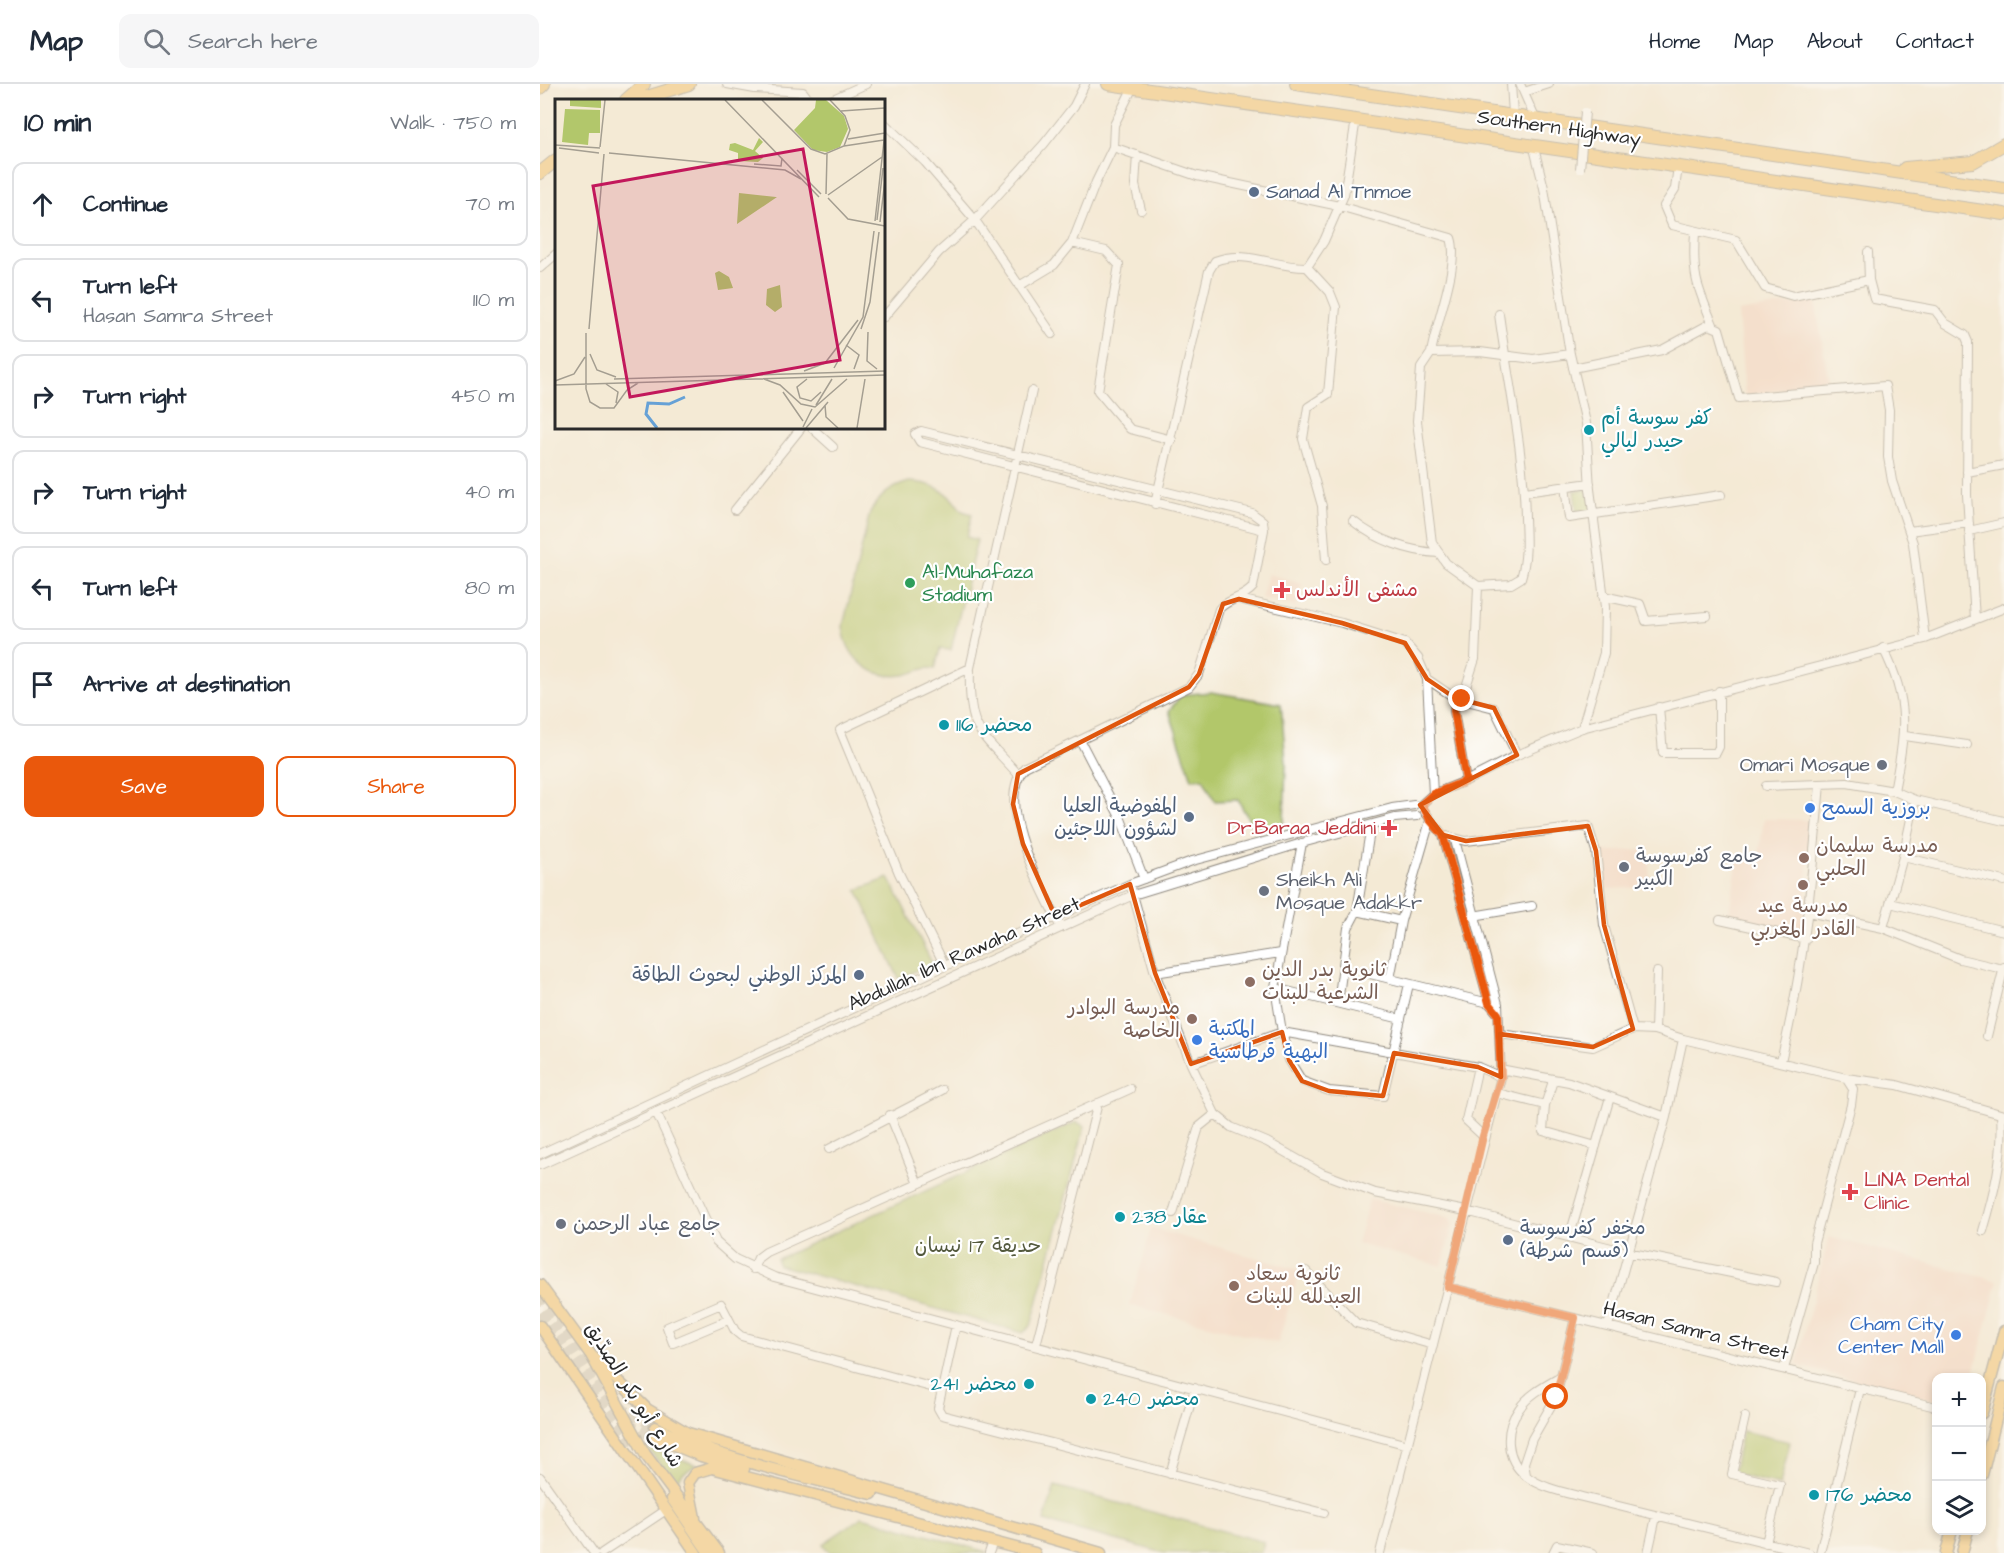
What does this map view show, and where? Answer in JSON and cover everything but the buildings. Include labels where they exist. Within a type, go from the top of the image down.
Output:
[{"type":"highway","points":[[540,88],[544,84]]},
{"type":"highway","points":[[627,99],[644,84]]},
{"type":"highway","points":[[640,99],[689,84]]},
{"type":"highway","name":"Southern Highway","points":[[1108,84],[2004,214]]},
{"type":"highway","name":"Southern Highway","points":[[1296,84],[1513,114],[2004,188]]},
{"type":"highway","points":[[1882,170],[1973,162],[2004,144]]},
{"type":"main road","name":"شارع أبو بكر الصدّيق","points":[[540,1285],[591,1355],[645,1454],[719,1553]]},
{"type":"main road","points":[[540,1326],[696,1553]]},
{"type":"main road","points":[[1986,1398],[2004,1331]]},
{"type":"main road","points":[[591,1355],[647,1409],[688,1433],[1101,1553]]},
{"type":"main road","points":[[1986,1459],[2004,1387]]},
{"type":"main road","points":[[905,1518],[701,1456],[653,1432],[747,1461],[888,1498],[949,1510]]},
{"type":"main road","points":[[642,1454],[709,1553]]},
{"type":"main road","points":[[695,1518],[688,1484],[695,1473],[712,1468],[1035,1553]]},
{"type":"main road","points":[[1946,1553],[1951,1535]]},
{"type":"main road","points":[[1962,1553],[1967,1535]]},
{"type":"street","points":[[727,84],[755,89],[803,92],[808,99]]},
{"type":"street","points":[[833,99],[866,84]]},
{"type":"street","points":[[885,316],[939,252],[975,220],[1044,144],[1074,106],[1085,84]]},
{"type":"street","points":[[1511,84],[1513,114]]},
{"type":"street","points":[[1535,118],[1522,88],[1549,84]]},
{"type":"street","points":[[1019,286],[1054,264],[1072,243],[1096,182],[1113,147],[1114,125],[1133,87]]},
{"type":"street","points":[[1580,169],[1585,112]]},
{"type":"street","points":[[1307,267],[1324,241],[1344,195],[1356,119]]},
{"type":"street","points":[[885,124],[925,162],[975,220],[1052,333]]},
{"type":"street","points":[[1533,144],[1544,188],[1570,354],[1586,423],[1593,515],[1603,596],[1604,653],[1582,728]]},
{"type":"street","points":[[1113,147],[1207,179],[1339,206],[1451,238],[1455,250],[1453,264],[1435,328],[1431,353],[1421,368],[1417,392],[1417,421],[1432,543],[1446,563],[1478,586],[1511,584],[1521,578],[1526,562],[1524,492],[1499,314]]},
{"type":"street","points":[[1137,156],[1134,185],[1141,210]]},
{"type":"street","points":[[1678,166],[1675,189],[1664,206],[1672,225],[1736,240],[1753,264],[1765,288],[1793,296],[1869,280]]},
{"type":"street","points":[[1695,232],[1693,268],[1695,283],[1714,327]]},
{"type":"street","points":[[1072,243],[1106,251],[1119,266],[1098,391],[1130,429],[1172,440]]},
{"type":"street","points":[[1868,252],[1869,280],[1874,299],[1935,310],[1945,323],[1965,335],[1968,342],[1967,472],[1975,619]]},
{"type":"street","points":[[540,268],[555,255]]},
{"type":"street","points":[[1155,504],[1172,440],[1209,271],[1215,261],[1242,256],[1294,267],[1307,267],[1330,292],[1336,307],[1328,394],[1308,406],[1302,439],[1322,506],[1326,560]]},
{"type":"street","points":[[1574,368],[1662,350],[1708,325],[1719,329],[1739,398],[1885,386],[1889,410],[1888,457],[1892,481],[1910,531],[1925,639]]},
{"type":"street","points":[[1431,353],[1480,352],[1533,358],[1570,354]]},
{"type":"street","points":[[1018,774],[982,739],[970,711],[970,668],[1032,391]]},
{"type":"street","points":[[735,510],[800,429]]},
{"type":"street","points":[[813,429],[833,447]]},
{"type":"street","points":[[1061,928],[1023,844],[1013,804],[1018,774],[1025,767],[1190,687],[1199,674],[1219,609],[1223,604],[1239,599],[1253,587],[1264,530],[1263,521],[1256,515],[921,430],[915,434],[920,442],[1155,504],[1264,530]]},
{"type":"street","points":[[1967,472],[2004,465]]},
{"type":"street","points":[[1524,492],[1590,483]]},
{"type":"street","points":[[1564,486],[1569,518],[1721,495]]},
{"type":"street","points":[[1353,521],[1365,531],[1420,552],[1439,553]]},
{"type":"street","points":[[1910,531],[2004,523]]},
{"type":"street","points":[[1466,781],[1454,711],[1475,659],[1478,586]]},
{"type":"street","points":[[1603,596],[1640,604],[1647,621],[1707,616]]},
{"type":"street","points":[[1239,599],[1342,623],[1406,643],[1418,658],[1427,679],[1433,794]]},
{"type":"street","points":[[1498,1014],[1489,1003],[1443,835],[1430,820],[1413,811],[1418,804],[1433,794],[1466,781],[1517,755],[1582,728],[1883,648],[1925,639],[2004,608]]},
{"type":"street","points":[[1883,648],[1896,674],[1902,699],[1905,736],[1894,791]]},
{"type":"street","points":[[945,966],[899,873],[840,730],[970,668]]},
{"type":"street","points":[[1427,679],[1459,698],[1494,708],[1517,755]]},
{"type":"street","points":[[1659,708],[1663,753],[1716,753],[1719,747],[1719,691]]},
{"type":"street","points":[[1905,736],[1967,745]]},
{"type":"street","points":[[1080,740],[1121,819],[1144,879]]},
{"type":"street","points":[[1766,786],[1847,783],[1894,791],[1915,800],[2004,821]]},
{"type":"street","points":[[1781,1061],[1796,1001],[1806,939],[1821,784]]},
{"type":"street","points":[[1883,928],[1903,857],[1915,800]]},
{"type":"street","name":"Abdullah Ibn Rawaha Street","points":[[540,1154],[945,966],[1130,884],[1192,861],[1392,808],[1418,804]]},
{"type":"street","name":"Abdullah Ibn Rawaha Street","points":[[540,1165],[1133,895],[1302,843],[1421,814]]},
{"type":"street","points":[[1390,979],[1401,921],[1430,820]]},
{"type":"street","points":[[1338,1003],[1348,928],[1357,911],[1371,825]]},
{"type":"street","points":[[1443,835],[1455,840],[1466,841],[1588,826],[1596,851],[1604,925],[1633,1029]]},
{"type":"street","points":[[1380,1553],[1448,1287],[1483,1136],[1501,1073],[1498,1004],[1473,916],[1455,840]]},
{"type":"street","points":[[1302,843],[1275,988],[1289,1060],[1302,1081],[1329,1091],[1383,1096],[1409,984]]},
{"type":"street","points":[[1903,857],[2004,881]]},
{"type":"street","points":[[1130,884],[1155,973],[1191,1064],[1215,1114],[1232,1127],[1347,1184],[1375,1193],[1570,1235],[1627,1252],[1776,1282]]},
{"type":"street","points":[[1890,903],[2004,931]]},
{"type":"street","points":[[1473,916],[1532,906]]},
{"type":"street","points":[[1357,911],[1401,921]]},
{"type":"street","points":[[1808,912],[1883,928],[1960,959],[2004,968],[1987,1036]]},
{"type":"street","points":[[1720,920],[1806,939]]},
{"type":"street","points":[[1155,973],[1280,953]]},
{"type":"street","points":[[1655,1030],[1657,972]]},
{"type":"street","points":[[1366,973],[1489,1003]]},
{"type":"street","points":[[1275,988],[1401,1019]]},
{"type":"street","points":[[1500,1034],[1593,1047],[1633,1029],[1655,1030],[1683,1039],[1846,1078],[1897,1085],[2002,1115],[2003,1132],[1997,1182],[1983,1231]]},
{"type":"street","points":[[1191,1064],[1282,1032],[1479,1067],[1501,1073],[1569,1083],[1666,1117]]},
{"type":"street","points":[[1608,1326],[1666,1117],[1683,1039]]},
{"type":"street","points":[[1479,1067],[1466,1120],[1483,1136]]},
{"type":"street","points":[[1784,1369],[1814,1263],[1814,1243],[1851,1105],[1853,1089],[1846,1078]]},
{"type":"street","points":[[1553,1081],[1545,1105],[1543,1131],[1596,1146]]},
{"type":"street","points":[[753,1269],[758,1258],[766,1252],[1130,1089]]},
{"type":"street","points":[[829,1149],[890,1115],[942,1090]]},
{"type":"street","points":[[1497,1093],[1545,1105]]},
{"type":"street","points":[[1570,1235],[1610,1097]]},
{"type":"street","points":[[1036,1345],[1098,1103]]},
{"type":"street","points":[[656,1112],[716,1242],[735,1259],[753,1269],[774,1277],[1408,1445]]},
{"type":"street","points":[[1173,1213],[1199,1127],[1215,1114]]},
{"type":"street","points":[[890,1115],[918,1184]]},
{"type":"street","points":[[1306,1271],[1356,1323],[1433,1345]]},
{"type":"street","name":"Hasan Samra Street","points":[[1448,1287],[1932,1406]]},
{"type":"street","points":[[728,1320],[673,1342],[667,1327],[721,1304],[728,1320],[741,1336],[942,1390]]},
{"type":"street","points":[[1526,1476],[1524,1463],[1532,1439],[1556,1397],[1575,1318]]},
{"type":"street","points":[[956,1325],[938,1408],[942,1415],[1324,1513]]},
{"type":"street","points":[[1559,1378],[1541,1389],[1519,1408],[1509,1430],[1509,1452],[1513,1463],[1526,1476],[1547,1488],[1656,1517],[1809,1553]]},
{"type":"street","points":[[1170,1474],[1195,1388]]},
{"type":"street","points":[[1820,1553],[1860,1389]]},
{"type":"street","points":[[1745,1417],[1732,1474],[1779,1485],[1766,1544]]},
{"type":"street","points":[[540,1477],[594,1553]]},
{"type":"street","points":[[602,1553],[666,1510]]},
{"type":"street","points":[[1648,1553],[1656,1517]]},
{"type":"street","points":[[989,1553],[993,1542]]},
{"type":"street","points":[[1553,1553],[1557,1545],[1593,1553]]},
{"type":"highlighted area","points":[[1239,599],[1342,623],[1405,643],[1427,679],[1455,698],[1494,708],[1517,755],[1420,805],[1443,835],[1466,841],[1588,826],[1596,851],[1604,925],[1633,1029],[1593,1047],[1500,1034],[1501,1077],[1478,1067],[1394,1053],[1383,1096],[1329,1091],[1302,1081],[1289,1060],[1282,1032],[1191,1064],[1155,973],[1130,884],[1055,916],[1023,844],[1013,804],[1018,774],[1189,687],[1199,674],[1223,604]]},
{"type":"shaded area","points":[[1815,300],[1829,382],[1745,396],[1738,312]]},
{"type":"shaded area","name":"مشفى الأندلس","points":[[1268,574],[1302,583],[1296,607],[1261,598]]},
{"type":"shaded area","points":[[1764,819],[1812,820],[1802,934],[1728,918],[1738,858],[1758,859]]},
{"type":"shaded area","points":[[1649,849],[1650,887],[1605,889],[1602,852]]},
{"type":"shaded area","points":[[1369,1199],[1449,1218],[1453,1224],[1442,1266],[1357,1244]]},
{"type":"shaded area","points":[[1151,1228],[1300,1270],[1278,1343],[1130,1305]]},
{"type":"shaded area","points":[[1829,1237],[1998,1281],[1974,1373],[1932,1373],[1932,1400],[1796,1365]]},
{"type":"green space","name":"Al-Muhafaza Stadium","points":[[909,482],[917,482],[939,489],[962,511],[972,514],[967,537],[977,540],[951,650],[940,649],[935,669],[926,668],[892,676],[871,670],[855,657],[849,648],[843,626],[870,512],[886,493]]},
{"type":"green space","points":[[1590,489],[1593,512],[1577,515],[1574,491]]},
{"type":"green space","points":[[1211,692],[1281,704],[1286,763],[1284,823],[1256,832],[1238,800],[1215,801],[1203,778],[1192,779],[1169,711],[1181,695]]},
{"type":"green space","points":[[889,878],[932,963],[899,979],[857,890]]},
{"type":"green space","name":"حديقة 17 نيسان","points":[[1076,1122],[1085,1126],[1031,1326],[1023,1333],[778,1265],[777,1259]]},
{"type":"green space","points":[[1742,1431],[1790,1442],[1780,1485],[1733,1474]]},
{"type":"green space","points":[[647,1447],[697,1465],[683,1473],[675,1484]]},
{"type":"green space","points":[[1055,1486],[1264,1542],[1261,1553],[1164,1553],[1044,1521]]},
{"type":"green space","points":[[862,1517],[987,1553],[830,1553],[823,1544]]},
{"type":"tunnel","points":[[540,1295],[606,1393],[626,1411],[655,1427]]},
{"type":"tunnel","points":[[540,1313],[637,1447]]},
{"type":"tunnel","points":[[627,1424],[652,1436]]},
{"type":"place","name":"Sanad Al Tnmoe","points":[[1254,192]]},
{"type":"place","name":"كفر سوسة أم حيدر ليالي","points":[[1589,430]]},
{"type":"place","name":"Al-Muhafaza Stadium","points":[[910,583]]},
{"type":"place","name":"مشفى الأندلس","points":[[1282,590]]},
{"type":"place","name":"محضر 116","points":[[944,725]]},
{"type":"place","name":"Omari Mosque","points":[[1882,765]]},
{"type":"place","name":"بروزية السمح","points":[[1810,808]]},
{"type":"place","name":"المفوضية العليا لشؤون اللاجئين","points":[[1189,817]]},
{"type":"place","name":"Dr.Baraa Jeddini","points":[[1389,828]]},
{"type":"place","name":"مدرسة سليمان الحلبي","points":[[1804,858]]},
{"type":"place","name":"جامع كفرسوسة الكبير","points":[[1624,867]]},
{"type":"place","name":"مدرسة عبد القادر المغربي","points":[[1803,885]]},
{"type":"place","name":"Sheikh Ali Mosque Adakkr","points":[[1264,891]]},
{"type":"place","name":"المركز الوطني لبحوث الطاقة","points":[[859,975]]},
{"type":"place","name":"ثانوية بدر الدين الشرعية للبنات","points":[[1250,982]]},
{"type":"place","name":"مدرسة البوادر الخاصة","points":[[1192,1019]]},
{"type":"place","name":"المكتبة البهية قرطاسية","points":[[1197,1040]]},
{"type":"place","name":"LINA Dental Clinic","points":[[1850,1192]]},
{"type":"place","name":"عقار 238","points":[[1120,1217]]},
{"type":"place","name":"جامع عباد الرحمن","points":[[561,1224]]},
{"type":"place","name":"مخفر كفرسوسة (قسم شرطة)","points":[[1508,1240]]},
{"type":"place","name":"ثانوية سعاد العبدلله للبنات","points":[[1234,1286]]},
{"type":"place","name":"Cham City Center Mall","points":[[1956,1335]]},
{"type":"place","name":"محضر 241","points":[[1029,1384]]},
{"type":"place","name":"محضر 240","points":[[1091,1399]]},
{"type":"place","name":"محضر 176","points":[[1814,1495]]},
{"type":"route","points":[[1462,699],[1455,698],[1454,711],[1466,781],[1433,794],[1422,804],[1425,806],[1425,813],[1443,835],[1489,1003],[1498,1014],[1501,1077],[1483,1136],[1448,1287],[1575,1318],[1556,1397]]}]
